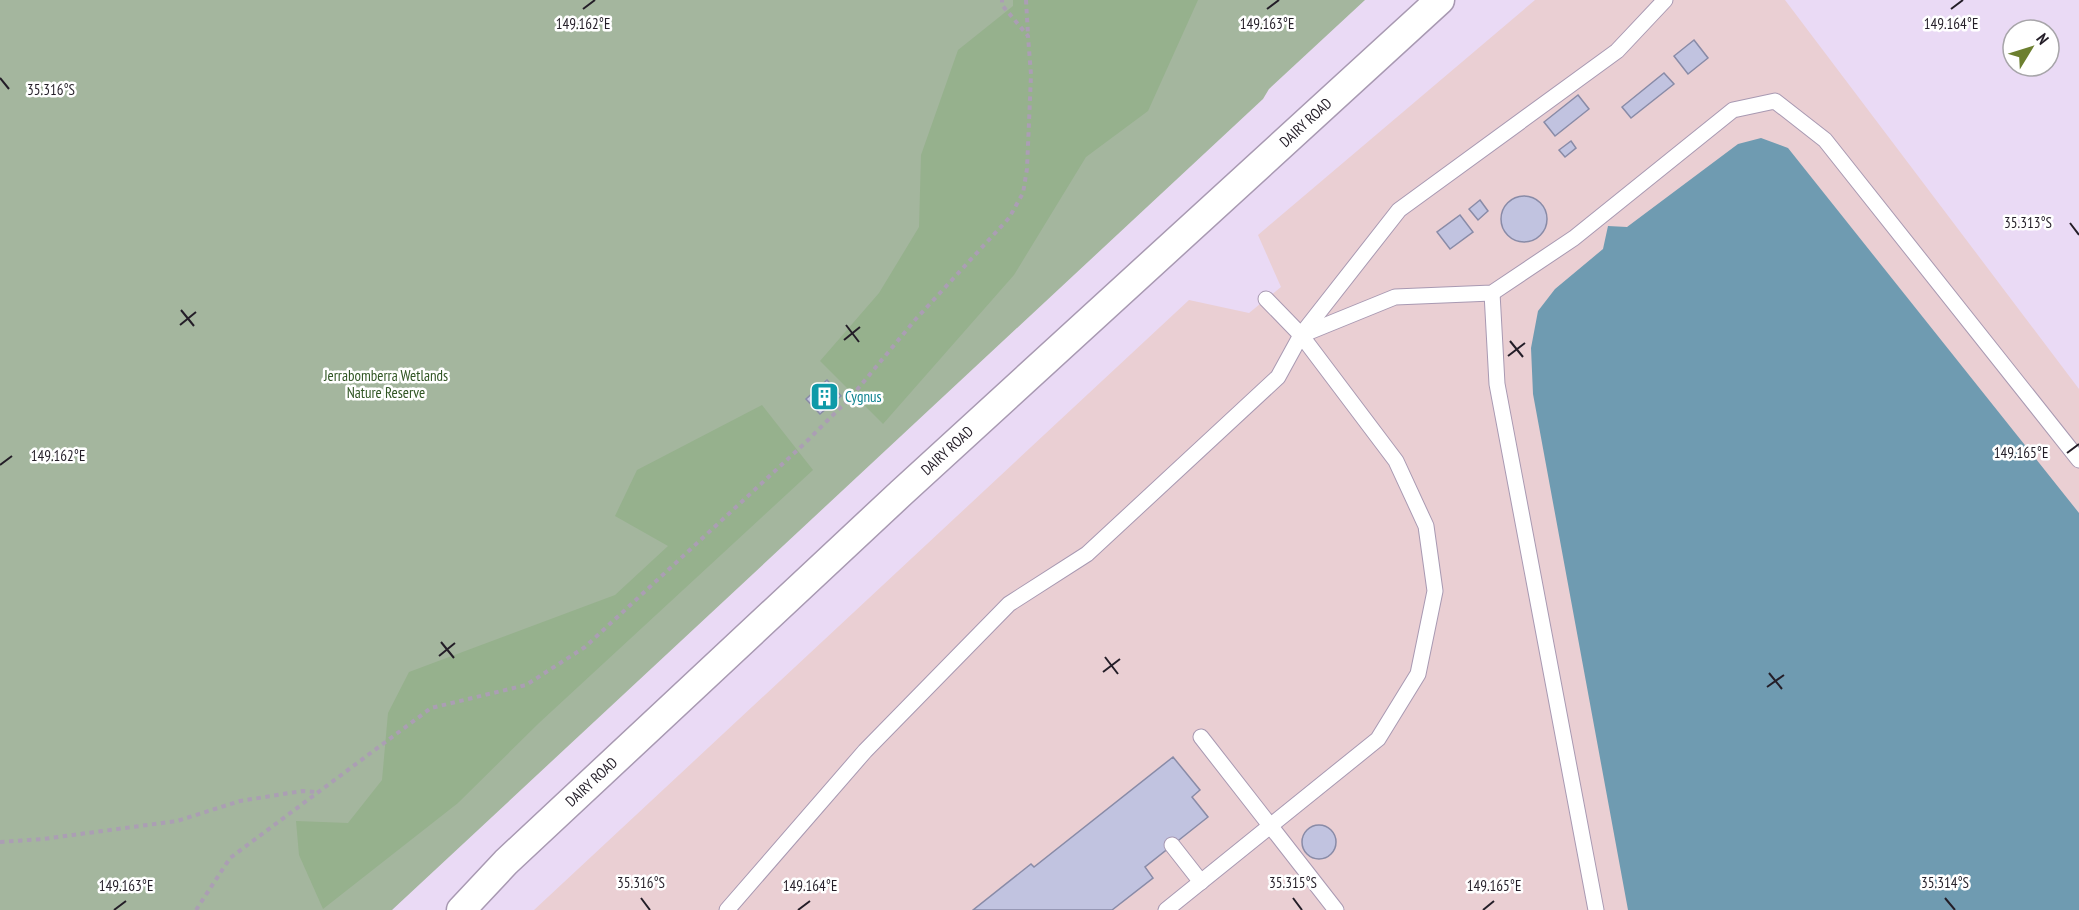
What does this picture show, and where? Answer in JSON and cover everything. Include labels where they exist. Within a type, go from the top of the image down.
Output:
[{"type":"street","name":"DAIRY ROAD","points":[[461,910],[506,862],[901,493],[1440,0]]},
{"type":"lane","points":[[727,910],[865,751],[1009,604],[1087,554],[1278,377],[1301,335],[1399,210],[1617,51],[1665,0]]},
{"type":"lane","points":[[1301,335],[1395,297],[1492,293],[1574,238],[1733,110],[1775,101],[1826,140],[2079,460]]},
{"type":"lane","points":[[1492,293],[1497,384],[1596,910]]},
{"type":"lane","points":[[1166,910],[1378,739],[1418,674],[1435,591],[1426,526],[1396,461],[1301,335],[1266,299]]},
{"type":"lane","points":[[1201,737],[1336,910]]},
{"type":"lane","points":[[1172,845],[1201,882]]},
{"type":"path","points":[[1002,0],[1002,5],[1028,36]]},
{"type":"path","points":[[196,910],[230,858],[431,708],[526,685],[585,647],[835,413],[1009,218],[1023,193],[1027,169],[1031,75],[1026,0]]},
{"type":"path","points":[[831,405],[835,413]]},
{"type":"path","points":[[0,842],[43,839],[177,821],[240,801],[302,791],[317,793]]},
{"type":"shaded area","points":[[1535,0],[1785,0],[2079,389],[2079,910],[534,910],[1189,300],[1249,313],[1281,287],[1258,235]]},
{"type":"green space","name":"Jerrabomberra Wetlands Nature Reserve","points":[[0,0],[1365,0],[1269,89],[1263,99],[392,910],[0,910]]},
{"type":"green space","points":[[1013,0],[1198,0],[1148,111],[1086,157],[1014,275],[883,424],[820,361],[879,293],[919,227],[921,155],[958,50],[1013,6]]},
{"type":"green space","points":[[762,405],[813,470],[539,723],[458,803],[323,909],[299,855],[296,821],[348,823],[382,780],[388,713],[409,672],[615,595],[668,546],[615,516],[637,470]]},
{"type":"water","points":[[1761,138],[1788,148],[2079,513],[2079,910],[1628,910],[1533,394],[1531,348],[1538,311],[1555,289],[1603,249],[1608,226],[1627,227],[1738,144]]},
{"type":"building","points":[[1694,40],[1708,58],[1688,74],[1674,56]]},
{"type":"building","points":[[1664,73],[1674,84],[1631,118],[1622,107]]},
{"type":"building","points":[[1578,95],[1589,109],[1555,136],[1544,122]]},
{"type":"building","points":[[1571,141],[1576,148],[1565,157],[1559,150]]},
{"type":"building","points":[[1524,196],[1533,197],[1540,203],[1546,210],[1546,228],[1540,235],[1533,241],[1524,242],[1515,241],[1508,235],[1502,228],[1501,219],[1502,210],[1508,203],[1515,197]]},
{"type":"building","points":[[1480,200],[1488,211],[1478,220],[1469,209]]},
{"type":"building","points":[[1460,215],[1473,232],[1450,249],[1437,232]]},
{"type":"building","name":"Cygnus","points":[[827,380],[841,396],[820,414],[806,399]]},
{"type":"building","points":[[1173,757],[1200,790],[1192,797],[1208,817],[1145,867],[1153,878],[1112,910],[973,910],[1031,864],[1034,867]]},
{"type":"building","points":[[1319,825],[1331,830],[1336,842],[1331,854],[1319,859],[1307,854],[1302,842],[1307,830]]},
{"type":"place","name":"Cygnus","points":[[824,397]]}]
